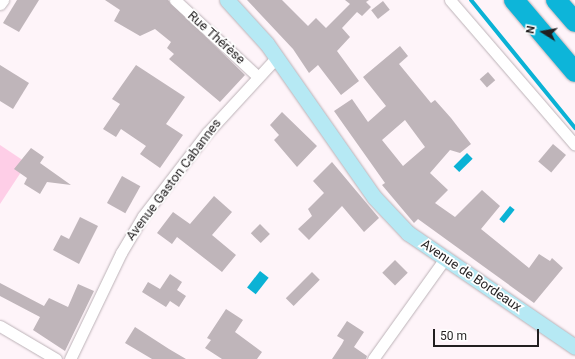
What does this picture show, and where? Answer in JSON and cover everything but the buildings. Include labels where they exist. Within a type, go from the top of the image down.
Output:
[{"type":"highway","points":[[514,0],[575,72]]},
{"type":"highway","points":[[556,0],[575,22]]},
{"type":"main road","name":"Avenue de Bordeaux","points":[[227,0],[277,57],[374,197],[408,233],[444,260],[575,347]]},
{"type":"street","points":[[0,4],[3,0]]},
{"type":"street","name":"Rue Thérèse","points":[[175,0],[257,76]]},
{"type":"street","points":[[450,0],[575,145]]},
{"type":"street","name":"Avenue Gaston Cabannes","points":[[70,359],[120,253],[144,216],[257,76],[277,57]]},
{"type":"street","points":[[373,359],[444,260]]},
{"type":"street","points":[[0,326],[56,359]]},
{"type":"shaded area","points":[[0,145],[27,163],[0,204]]},
{"type":"water","points":[[467,153],[473,159],[459,172],[454,166]]},
{"type":"water","points":[[510,206],[515,210],[504,223],[499,219]]},
{"type":"water","points":[[260,271],[269,278],[256,294],[247,288]]},
{"type":"waterway","points":[[471,0],[575,128]]}]
